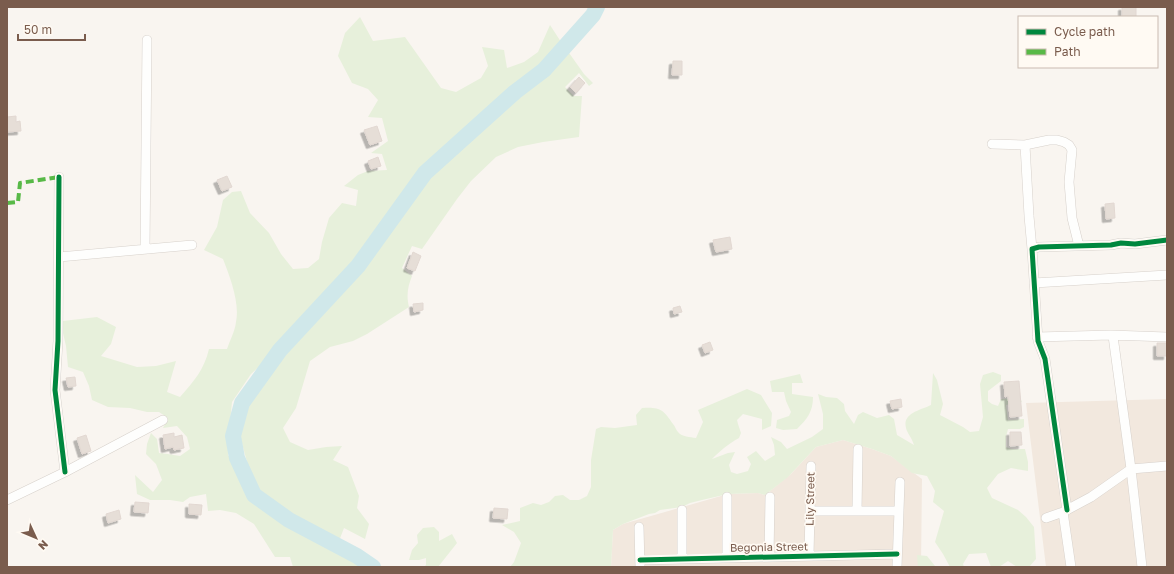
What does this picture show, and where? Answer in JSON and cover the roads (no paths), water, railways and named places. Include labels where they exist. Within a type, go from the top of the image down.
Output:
[{"type":"street","points":[[145,249],[146,40]]},
{"type":"street","points":[[992,144],[1025,145],[1049,140],[1057,140],[1069,145],[1072,150],[1069,182],[1072,218],[1079,246]]},
{"type":"street","points":[[1025,145],[1037,337],[1045,359],[1072,567]]},
{"type":"street","points":[[59,177],[58,341],[55,390],[65,472]]},
{"type":"street","points":[[1032,249],[1039,247],[1110,245],[1121,242],[1144,243],[1167,240]]},
{"type":"street","points":[[58,257],[192,245]]},
{"type":"street","points":[[1034,284],[1167,275]]},
{"type":"street","points":[[1113,336],[1131,469],[1142,567]]},
{"type":"street","points":[[1037,337],[1167,337]]},
{"type":"street","points":[[7,500],[65,472],[163,420]]},
{"type":"street","points":[[857,511],[858,449]]},
{"type":"street","name":"Lily Street","points":[[809,556],[811,466]]},
{"type":"street","points":[[1046,518],[1065,511],[1091,497],[1131,469],[1167,466]]},
{"type":"street","points":[[897,567],[900,482]]},
{"type":"street","points":[[769,557],[770,496]]},
{"type":"street","points":[[727,497],[727,558]]},
{"type":"street","points":[[682,510],[682,559]]},
{"type":"street","points":[[811,511],[899,511]]},
{"type":"street","points":[[639,527],[640,563]]},
{"type":"street","name":"Begonia Street","points":[[640,563],[682,559],[897,554]]},
{"type":"waterway","points":[[373,567],[357,556],[289,520],[254,495],[237,458],[233,436],[242,403],[280,350],[358,266],[425,173],[515,92],[544,70],[593,15],[597,7]]}]
